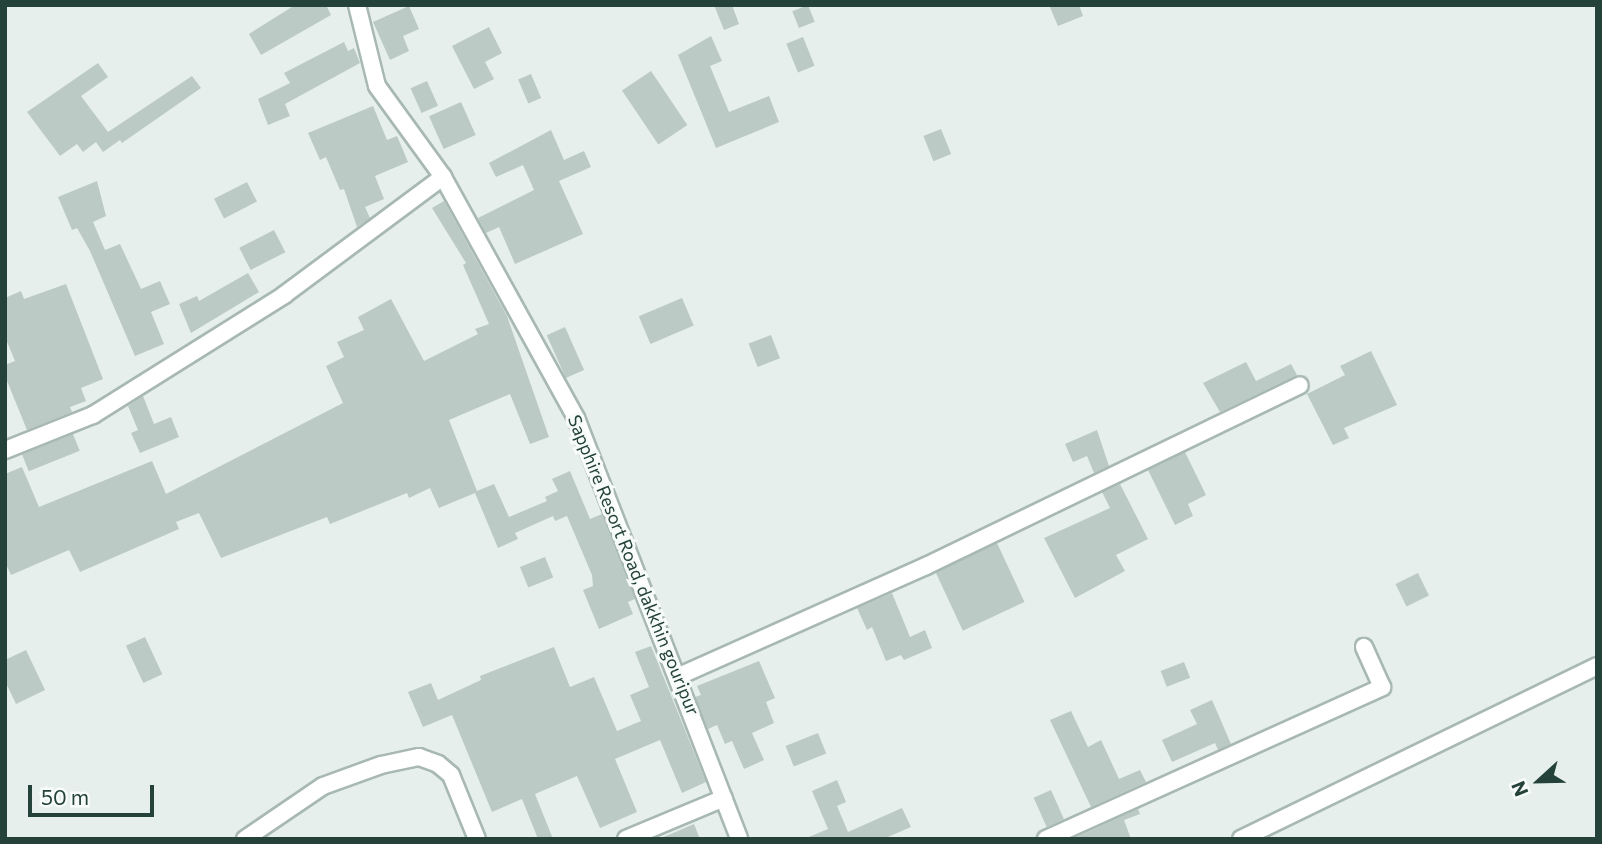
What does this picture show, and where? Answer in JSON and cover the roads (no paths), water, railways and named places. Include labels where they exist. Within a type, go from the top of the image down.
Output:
[{"type":"street","name":"Sapphire Resort Road, dakkhin gouripur","points":[[357,5],[377,86],[443,177],[576,418],[679,676],[739,839]]},
{"type":"street","points":[[5,450],[93,415],[285,295],[443,177]]},
{"type":"street","points":[[679,676],[926,566],[1300,385]]},
{"type":"street","points":[[1046,839],[1382,687],[1364,647]]},
{"type":"street","points":[[1241,839],[1597,666]]},
{"type":"street","points":[[245,839],[323,786],[419,757],[450,775],[477,839]]},
{"type":"street","points":[[626,839],[724,798]]}]
